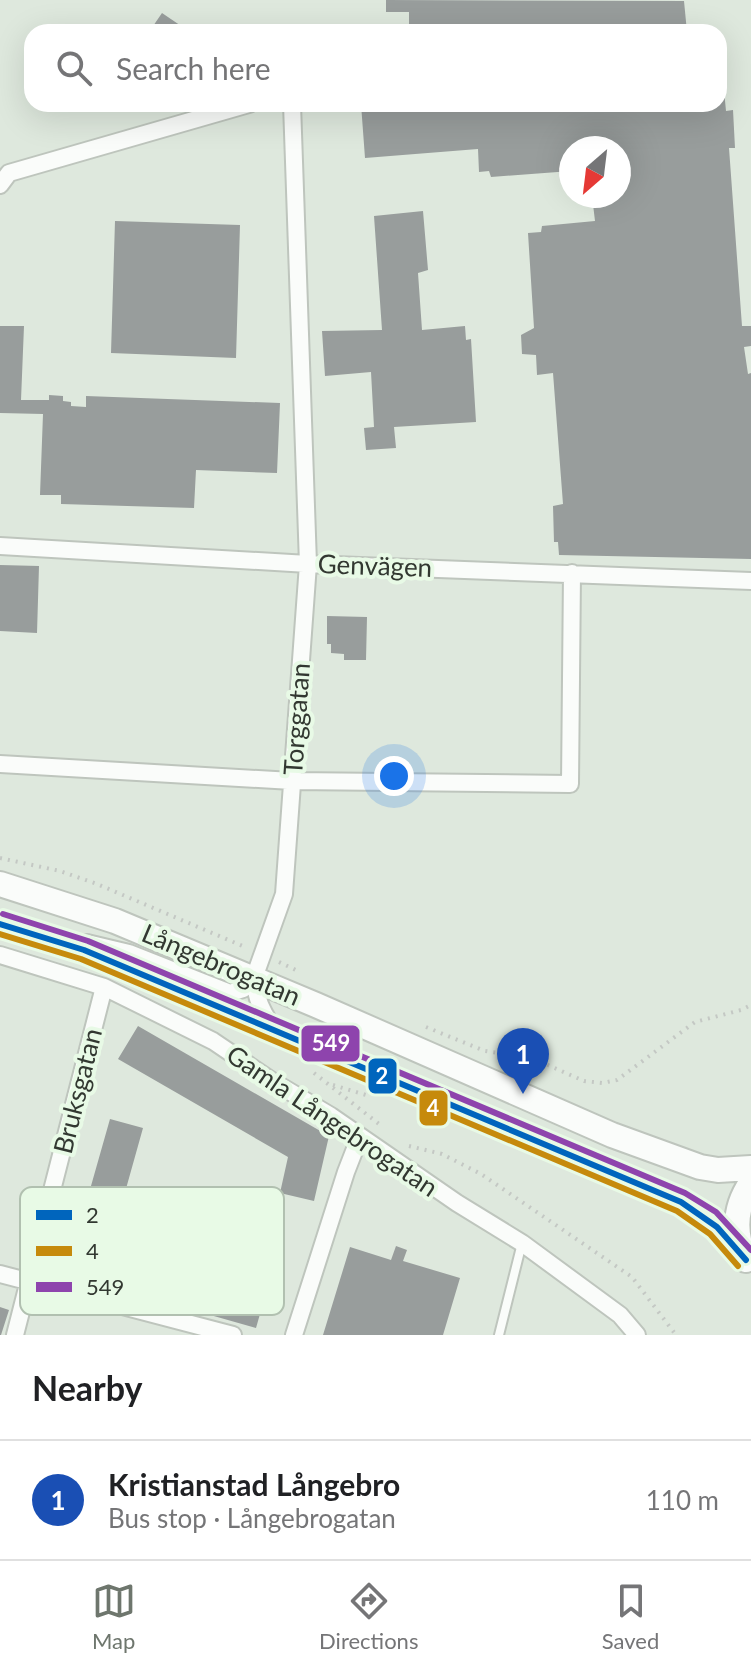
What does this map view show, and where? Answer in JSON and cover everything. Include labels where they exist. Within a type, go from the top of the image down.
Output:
[{"type":"main road","name":"Långebrogatan","points":[[0,884],[115,921],[254,978],[612,1135],[700,1167],[718,1170],[751,1168]]},
{"type":"main road","name":"Långebrogatan","points":[[0,924],[46,936],[275,1030],[701,1212],[727,1235],[749,1266]]},
{"type":"main road","points":[[749,1266],[738,1240],[737,1220],[742,1199],[751,1183]]},
{"type":"street","points":[[0,185],[9,173],[221,112]]},
{"type":"street","name":"Torggatan","points":[[254,978],[284,894],[308,564],[292,112]]},
{"type":"street","name":"Genvägen","points":[[0,546],[308,564],[751,581]]},
{"type":"street","points":[[0,764],[292,781],[570,784],[572,573]]},
{"type":"street","points":[[46,936],[129,953],[230,993],[243,989],[254,978]]},
{"type":"street","name":"Gamla Långebrogatan","points":[[0,955],[104,987],[213,1041],[522,1243],[620,1315],[637,1335]]},
{"type":"street","points":[[254,978],[262,1012],[275,1030]]},
{"type":"street","name":"Bruksgatan","points":[[53,1187],[104,987]]},
{"type":"street","points":[[294,1335],[360,1136]]},
{"type":"street","points":[[0,1274],[20,1279]]},
{"type":"street","name":"Bruksgatan","points":[[15,1335],[20,1315]]},
{"type":"street","points":[[157,1315],[233,1335]]},
{"type":"lane","points":[[499,1335],[522,1243]]},
{"type":"path","points":[[0,858],[60,871],[97,884],[313,978]]},
{"type":"path","points":[[417,1023],[485,1051],[532,1058],[584,1081],[602,1083],[617,1080],[695,1022],[751,1005]]},
{"type":"path","points":[[309,1070],[389,1133]]},
{"type":"path","points":[[330,1084],[370,1097]]},
{"type":"path","points":[[399,1139],[409,1146],[442,1154],[481,1174],[632,1277],[676,1335]]},
{"type":"building","points":[[386,0],[684,1],[686,24],[409,24],[409,12],[386,12]]},
{"type":"building","points":[[162,13],[178,24],[154,24]]},
{"type":"building","points":[[733,110],[735,148],[729,148],[742,326],[751,326],[751,346],[744,347],[748,374],[751,373],[751,559],[559,555],[558,542],[554,542],[553,506],[563,504],[553,373],[537,375],[536,355],[522,354],[521,335],[534,328],[528,233],[541,232],[542,226],[595,221],[593,208],[631,208],[631,136],[559,136],[559,172],[491,177],[489,171],[479,172],[478,149],[365,158],[362,112]]},
{"type":"building","points":[[423,211],[428,270],[418,273],[422,330],[465,326],[466,340],[471,339],[476,422],[394,427],[396,448],[366,450],[364,428],[374,427],[371,372],[325,376],[322,331],[382,330],[374,216]]},
{"type":"building","points":[[115,221],[240,225],[236,358],[111,353]]},
{"type":"building","points":[[0,326],[24,326],[21,400],[49,400],[49,395],[63,396],[63,401],[71,402],[71,406],[86,407],[86,396],[280,403],[277,473],[196,470],[194,508],[61,504],[61,495],[40,495],[43,414],[0,413]]},
{"type":"building","points":[[0,565],[39,566],[37,633],[0,631]]},
{"type":"building","points":[[327,616],[367,617],[366,660],[344,660],[344,654],[331,653],[331,644],[327,644]]},
{"type":"building","points":[[138,1026],[329,1136],[314,1201],[284,1194],[284,1187],[281,1187],[288,1157],[118,1059]]},
{"type":"building","points":[[110,1119],[143,1128],[126,1187],[91,1187]]},
{"type":"building","points":[[396,1246],[407,1250],[403,1261],[460,1278],[443,1335],[323,1335],[350,1247],[391,1260]]},
{"type":"building","points":[[0,1307],[9,1310],[1,1335],[0,1335]]},
{"type":"building","points":[[210,1315],[260,1315],[256,1328]]},
{"type":"transit line","name":"549","points":[[3,914],[88,941],[685,1193],[716,1212],[751,1250]]},
{"type":"transit line","name":"2","points":[[0,924],[84,950],[681,1202],[717,1227],[746,1260]]},
{"type":"transit line","name":"4","points":[[0,934],[81,959],[677,1211],[710,1234],[738,1266]]},
{"type":"place","name":"Kristianstad Långebro","points":[[523,1094]]}]
